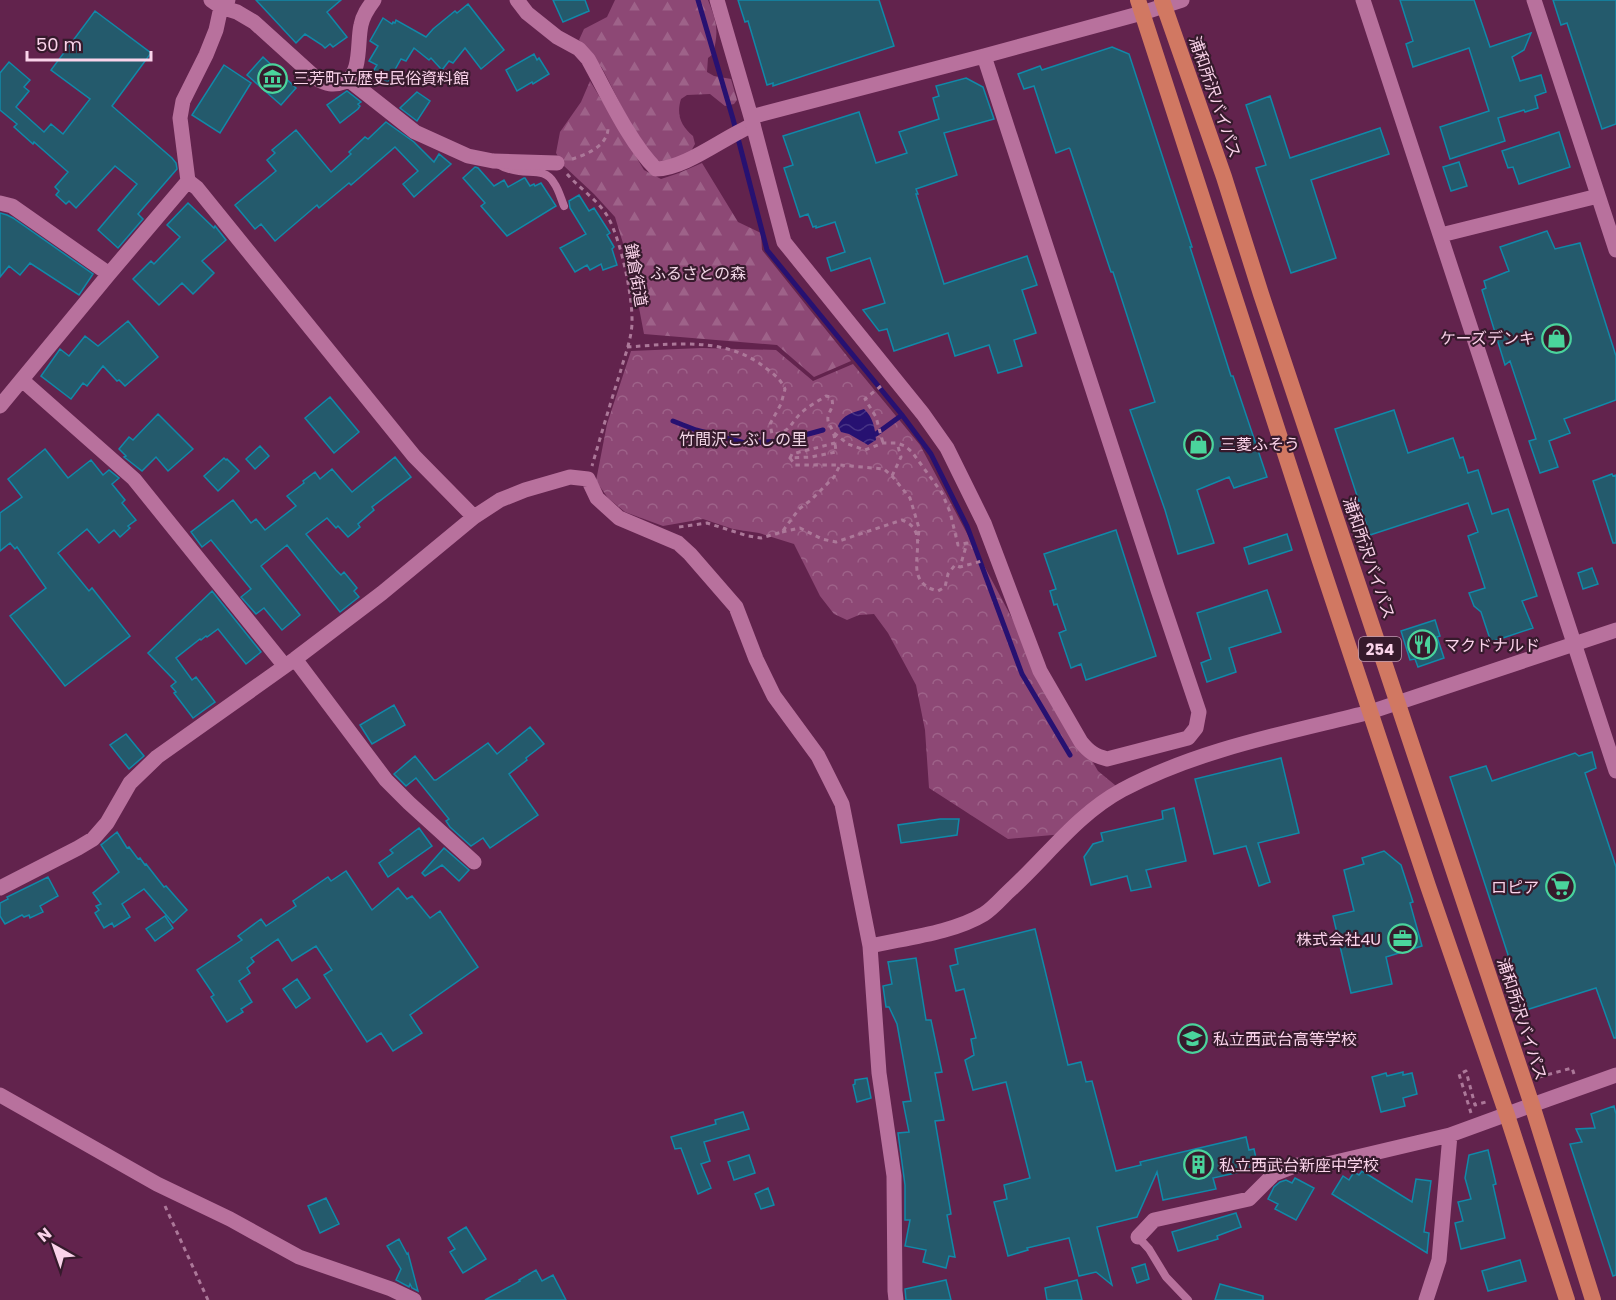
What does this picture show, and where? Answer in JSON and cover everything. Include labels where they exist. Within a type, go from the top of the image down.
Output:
[{"type":"highway","name":"浦和所沢バイパス","points":[[1163,3],[1224,177],[1261,294],[1399,703],[1532,1105],[1593,1300]]},
{"type":"highway","name":"254","points":[[1140,6],[1370,712],[1568,1300]]},
{"type":"street","points":[[374,0],[366,10],[361,24],[355,72],[349,80],[336,85],[326,84],[317,79],[254,22],[220,2],[216,30],[183,101],[180,118],[188,180],[197,188],[414,456],[474,517]]},
{"type":"street","points":[[517,0],[527,13],[557,37],[579,49],[588,59],[630,134],[656,169],[667,169],[745,126],[984,56],[1140,6],[1182,0]]},
{"type":"street","points":[[717,0],[745,126],[784,242],[923,414],[947,448],[984,523],[1040,671],[1081,742],[1088,751],[1107,759],[1188,738],[1196,728],[1199,712],[984,56]]},
{"type":"street","points":[[1364,0],[1616,771]]},
{"type":"street","points":[[1534,0],[1616,250]]},
{"type":"street","points":[[349,80],[415,132],[468,156],[493,161],[557,163]]},
{"type":"street","points":[[0,406],[188,180]]},
{"type":"street","points":[[1441,235],[1598,196]]},
{"type":"street","points":[[0,203],[12,206],[109,274]]},
{"type":"street","points":[[22,380],[134,479],[386,780],[474,862]]},
{"type":"street","points":[[0,888],[93,839],[107,823],[130,783],[158,757],[382,593],[474,517],[500,500],[525,490],[570,477],[588,479],[597,498],[619,518],[678,543],[736,607],[756,659],[774,696],[818,756],[842,804],[870,946],[879,1073],[894,1176],[896,1300]]},
{"type":"street","points":[[870,946],[962,926],[986,913],[1029,874],[1064,834],[1095,807],[1132,785],[1173,766],[1233,746],[1370,712],[1616,630]]},
{"type":"street","points":[[1138,1237],[1154,1220],[1249,1199],[1274,1174],[1297,1166],[1323,1165],[1450,1135],[1616,1075]]},
{"type":"street","points":[[0,1095],[157,1184],[230,1219],[299,1257],[414,1300]]},
{"type":"street","points":[[1426,1300],[1439,1260],[1450,1135]]},
{"type":"lane","points":[[493,161],[506,169],[547,174],[554,183],[564,206]]},
{"type":"lane","points":[[1138,1237],[1149,1249],[1166,1277],[1188,1300]]},
{"type":"path","points":[[557,163],[585,155],[600,145],[608,135],[608,123]]},
{"type":"path","name":"鎌倉街道","points":[[557,163],[607,215],[616,234],[628,283],[632,325],[588,479]]},
{"type":"path","points":[[627,347],[710,344],[734,351],[759,363],[782,381],[785,389],[781,404],[770,424],[772,434],[782,434],[802,412],[826,396],[831,397],[833,402],[828,422],[834,433],[836,452],[790,458]]},
{"type":"path","points":[[881,386],[864,399],[876,417],[883,443]]},
{"type":"path","points":[[834,433],[848,444],[865,450],[883,443],[897,443],[912,452],[942,493],[950,512],[958,545],[967,543],[960,567]]},
{"type":"path","points":[[790,458],[792,454],[835,442]]},
{"type":"path","points":[[892,476],[901,457],[897,443]]},
{"type":"path","points":[[790,458],[795,465],[840,465],[884,469],[892,476],[910,498],[919,528],[917,571],[930,589],[938,591],[945,587],[948,573],[955,565],[960,567],[983,561]]},
{"type":"path","points":[[782,532],[799,509],[834,477],[840,465]]},
{"type":"path","points":[[659,534],[671,528],[707,523],[762,538],[800,528],[822,539],[836,542],[902,520],[915,530],[917,547]]},
{"type":"path","points":[[1535,1078],[1572,1068],[1574,1074]]},
{"type":"path","points":[[1471,1114],[1459,1074],[1466,1071],[1475,1105]]},
{"type":"path","points":[[157,1184],[169,1216],[208,1300]]},
{"type":"green space","points":[[615,0],[708,0],[713,15],[716,39],[713,54],[708,58],[707,72],[714,76],[731,79],[737,100],[734,104],[725,106],[710,94],[687,95],[681,99],[679,110],[681,120],[693,136],[695,144],[690,153],[665,164],[653,158],[629,121],[602,68],[579,40],[584,29],[607,17]]},
{"type":"green space","name":"ふるさとの森","points":[[590,81],[644,170],[661,179],[702,163],[738,222],[761,233],[762,250],[851,361],[814,377],[777,345],[644,334],[633,276],[615,217],[564,166],[556,153],[560,132],[581,102]]},
{"type":"green space","name":"竹間沢こぶしの里","points":[[702,348],[776,350],[813,381],[853,364],[920,445],[1040,671],[1098,771],[1121,790],[1064,834],[1008,839],[929,788],[925,730],[916,685],[888,633],[874,614],[859,615],[847,620],[834,614],[820,596],[794,544],[703,519],[663,526],[625,512],[608,498],[596,481],[607,424],[631,351]]},
{"type":"water","points":[[864,409],[871,419],[876,436],[876,440],[868,445],[841,432],[838,426],[845,417]]},
{"type":"building","points":[[256,0],[341,0],[327,12],[347,37],[333,47],[330,44],[325,48],[305,34],[296,43]]},
{"type":"building","points":[[553,0],[585,0],[589,11],[563,22]]},
{"type":"building","points":[[738,0],[879,0],[894,46],[773,86],[773,83],[767,85],[748,21],[745,22]]},
{"type":"building","points":[[1400,0],[1474,0],[1490,47],[1531,33],[1524,50],[1512,57],[1520,81],[1541,75],[1546,92],[1535,96],[1538,108],[1498,118],[1505,141],[1450,159],[1440,127],[1489,111],[1469,48],[1413,67],[1406,44],[1413,41]]},
{"type":"building","points":[[1553,0],[1616,0],[1616,124],[1602,129],[1567,23],[1561,25]]},
{"type":"building","points":[[468,4],[504,50],[481,69],[465,48],[453,63],[449,61],[442,70],[431,58],[429,60],[414,48],[406,61],[401,59],[388,82],[372,73],[377,65],[369,61],[378,46],[370,41],[383,18],[392,24],[396,20],[426,37],[455,11],[457,13]]},
{"type":"building","points":[[95,11],[151,53],[112,106],[172,158],[177,169],[138,214],[143,219],[118,248],[98,230],[137,184],[115,166],[76,208],[69,201],[66,204],[56,195],[59,191],[55,187],[68,172],[14,127],[17,124],[0,110],[0,73],[9,62],[30,80],[24,87],[29,91],[16,107],[44,132],[51,124],[63,134],[90,99],[51,70]]},
{"type":"building","points":[[1112,47],[1129,54],[1231,376],[1233,376],[1267,477],[1234,488],[1229,477],[1197,490],[1214,543],[1178,554],[1130,410],[1155,402],[1113,272],[1111,272],[1070,149],[1056,153],[1034,86],[1024,89],[1018,74],[1040,66],[1042,70]]},
{"type":"building","points":[[534,54],[549,74],[517,91],[506,70]]},
{"type":"building","points":[[263,57],[296,88],[281,105],[247,75]]},
{"type":"building","points":[[224,65],[251,83],[220,133],[192,115]]},
{"type":"building","points":[[966,78],[983,87],[994,119],[944,133],[957,175],[916,189],[918,194],[916,194],[944,284],[1027,256],[1037,285],[1022,290],[1036,333],[1014,340],[1022,366],[998,373],[989,345],[955,356],[948,333],[894,351],[887,329],[879,331],[863,310],[885,303],[870,258],[831,271],[827,258],[845,252],[835,222],[816,228],[816,226],[813,227],[808,214],[800,217],[784,168],[793,165],[783,136],[859,112],[876,163],[907,153],[899,132],[939,119],[933,98],[939,96],[936,86]]},
{"type":"building","points":[[347,91],[361,102],[358,104],[360,106],[358,109],[340,123],[327,105]]},
{"type":"building","points":[[417,92],[430,101],[417,121],[400,108]]},
{"type":"building","points":[[1270,96],[1290,158],[1380,128],[1389,154],[1311,180],[1336,258],[1291,273],[1256,168],[1266,165],[1246,105]]},
{"type":"building","points":[[386,122],[414,142],[434,162],[439,154],[451,164],[414,197],[403,184],[418,171],[395,147],[351,185],[349,183],[319,208],[317,205],[275,241],[261,224],[255,229],[235,205],[276,171],[267,160],[275,153],[272,150],[296,130],[331,172],[351,154],[349,152],[365,137],[368,139]]},
{"type":"building","points":[[1559,132],[1570,167],[1519,184],[1513,167],[1508,168],[1502,151]]},
{"type":"building","points":[[1459,162],[1467,186],[1451,191],[1443,167]]},
{"type":"building","points":[[475,167],[494,186],[504,180],[508,187],[524,178],[530,186],[541,183],[556,206],[507,236],[481,206],[485,203],[463,178]]},
{"type":"building","points":[[579,195],[589,211],[594,208],[610,233],[607,235],[614,247],[612,249],[617,265],[603,270],[601,264],[590,270],[587,265],[575,272],[560,248],[586,234],[570,208],[569,201]]},
{"type":"building","points":[[188,203],[214,228],[215,226],[226,240],[202,261],[214,273],[193,294],[182,283],[159,305],[133,279],[151,261],[154,264],[180,237],[167,225]]},
{"type":"building","points":[[0,213],[13,218],[93,274],[79,295],[30,263],[20,275],[9,266],[0,277]]},
{"type":"building","points":[[1547,231],[1555,249],[1580,243],[1616,356],[1616,400],[1564,419],[1570,433],[1549,441],[1558,467],[1540,473],[1529,441],[1536,439],[1510,361],[1505,365],[1482,290],[1486,288],[1484,281],[1509,271],[1500,247]]},
{"type":"building","points":[[128,321],[158,357],[125,386],[103,366],[87,386],[83,383],[71,399],[41,376],[60,349],[69,356],[85,336],[98,346]]},
{"type":"building","points":[[330,397],[359,432],[334,453],[305,418]]},
{"type":"building","points":[[1394,410],[1408,453],[1453,438],[1468,473],[1478,470],[1492,514],[1508,509],[1537,596],[1522,601],[1533,628],[1491,642],[1481,612],[1474,606],[1469,593],[1485,588],[1468,536],[1478,532],[1468,503],[1370,535],[1335,429]]},
{"type":"building","points":[[158,414],[193,449],[168,471],[156,457],[142,471],[124,457],[126,456],[119,449],[129,437],[133,440]]},
{"type":"building","points":[[260,446],[269,456],[255,469],[246,459]]},
{"type":"building","points":[[45,449],[68,478],[91,460],[103,475],[109,470],[119,478],[112,484],[125,500],[122,503],[136,520],[120,537],[114,530],[99,543],[87,529],[58,553],[89,591],[92,588],[130,636],[65,686],[10,616],[46,588],[17,547],[15,549],[10,543],[0,551],[0,513],[22,497],[8,479]]},
{"type":"building","points":[[395,457],[411,477],[372,507],[374,510],[358,524],[360,527],[348,537],[327,518],[306,534],[336,570],[341,575],[344,572],[357,588],[354,591],[359,597],[340,612],[287,545],[261,566],[300,615],[282,630],[264,608],[256,614],[241,597],[251,589],[211,540],[202,547],[191,532],[233,500],[251,523],[256,519],[265,530],[296,506],[287,496],[315,472],[320,479],[332,469],[352,492]]},
{"type":"building","points":[[224,458],[239,471],[218,491],[204,476]]},
{"type":"building","points":[[1612,474],[1616,475],[1616,543],[1613,543],[1593,481]]},
{"type":"building","points":[[1116,530],[1156,656],[1086,680],[1081,664],[1071,668],[1059,633],[1066,630],[1057,604],[1054,605],[1050,591],[1056,589],[1044,554]]},
{"type":"building","points":[[1287,534],[1292,550],[1249,564],[1244,548]]},
{"type":"building","points":[[1592,568],[1598,584],[1583,589],[1578,573]]},
{"type":"building","points":[[1267,590],[1281,632],[1229,648],[1236,672],[1207,682],[1201,663],[1211,659],[1197,613]]},
{"type":"building","points":[[212,591],[261,652],[246,664],[218,629],[200,639],[176,658],[192,680],[196,677],[215,702],[193,718],[174,693],[176,692],[171,686],[176,682],[148,653]]},
{"type":"building","points":[[1435,620],[1440,636],[1437,637],[1444,658],[1418,667],[1415,659],[1410,660],[1401,631]]},
{"type":"building","points":[[394,705],[405,725],[372,744],[360,725]]},
{"type":"building","points":[[530,727],[544,744],[509,774],[538,815],[490,848],[483,838],[471,846],[450,827],[446,821],[449,819],[416,778],[406,786],[394,774],[415,756],[436,780],[488,743],[497,754]]},
{"type":"building","points":[[126,734],[144,756],[129,769],[110,745]]},
{"type":"building","points":[[1592,752],[1596,768],[1585,773],[1616,867],[1616,1038],[1614,1038],[1596,988],[1526,1010],[1450,777],[1486,766],[1492,781],[1575,753],[1579,756]]},
{"type":"building","points":[[1281,758],[1299,833],[1258,843],[1270,882],[1259,886],[1246,846],[1214,854],[1195,779]]},
{"type":"building","points":[[1174,808],[1186,861],[1146,870],[1151,887],[1131,891],[1127,876],[1091,885],[1084,857],[1093,844],[1103,841],[1101,833],[1163,819],[1162,811]]},
{"type":"building","points":[[940,819],[959,819],[957,835],[901,843],[898,825]]},
{"type":"building","points":[[419,828],[432,846],[388,877],[379,863],[393,853],[390,850]]},
{"type":"building","points":[[117,832],[127,848],[129,847],[138,859],[140,858],[146,864],[164,887],[166,886],[187,910],[173,923],[144,889],[122,904],[130,917],[114,927],[112,923],[104,928],[95,913],[99,910],[96,906],[101,904],[93,893],[119,872],[101,845]]},
{"type":"building","points":[[444,848],[469,870],[459,881],[442,865],[425,876],[422,873]]},
{"type":"building","points":[[1384,851],[1401,865],[1413,902],[1410,903],[1422,946],[1386,957],[1392,984],[1351,993],[1333,916],[1354,911],[1344,870],[1364,864],[1362,858]]},
{"type":"building","points":[[346,871],[372,910],[398,888],[407,899],[412,896],[430,918],[440,911],[478,967],[410,1015],[422,1033],[393,1051],[381,1033],[367,1042],[324,975],[332,970],[316,946],[292,961],[278,939],[251,958],[254,962],[247,968],[250,973],[239,981],[252,1002],[241,1009],[243,1012],[227,1022],[211,997],[214,995],[197,970],[242,940],[238,936],[261,919],[266,926],[296,906],[293,901],[328,877],[331,881]]},
{"type":"building","points":[[48,877],[58,896],[40,906],[43,912],[30,918],[29,915],[24,917],[22,915],[5,924],[0,916],[0,903],[8,899],[7,897]]},
{"type":"building","points":[[165,916],[173,928],[155,941],[146,929]]},
{"type":"building","points":[[1035,929],[1068,1065],[1081,1062],[1086,1082],[1092,1081],[1116,1171],[1141,1165],[1140,1162],[1246,1137],[1249,1150],[1254,1149],[1258,1168],[1213,1178],[1216,1189],[1163,1200],[1157,1172],[1137,1217],[1097,1227],[1112,1285],[1096,1272],[1079,1276],[1069,1238],[1027,1248],[1028,1250],[1008,1256],[994,1202],[1007,1199],[1004,1185],[1030,1178],[1006,1082],[973,1090],[965,1060],[974,1055],[971,1039],[976,1038],[964,989],[956,991],[950,966],[958,964],[955,949]]},
{"type":"building","points":[[916,958],[926,1020],[931,1020],[942,1072],[935,1073],[944,1120],[935,1121],[951,1214],[947,1215],[955,1257],[949,1256],[946,1268],[923,1262],[926,1250],[905,1246],[910,1220],[905,1220],[905,1185],[898,1133],[909,1132],[903,1102],[911,1101],[897,1024],[889,1007],[886,1007],[883,986],[892,984],[888,962]]},
{"type":"building","points":[[297,979],[310,998],[296,1008],[283,989]]},
{"type":"building","points":[[1403,1072],[1403,1075],[1412,1073],[1417,1094],[1403,1098],[1405,1106],[1381,1112],[1372,1077]]},
{"type":"building","points":[[867,1078],[871,1098],[857,1102],[853,1085],[855,1080]]},
{"type":"building","points":[[1614,1106],[1616,1114],[1616,1275],[1613,1276],[1570,1144],[1582,1142],[1576,1129],[1595,1128],[1591,1114]]},
{"type":"building","points":[[743,1112],[749,1129],[704,1142],[710,1161],[701,1164],[711,1188],[698,1194],[681,1148],[675,1149],[671,1137],[716,1124],[715,1120]]},
{"type":"building","points":[[1488,1150],[1505,1238],[1461,1249],[1455,1223],[1463,1221],[1458,1202],[1471,1199],[1465,1178],[1469,1155]]},
{"type":"building","points":[[749,1155],[755,1173],[734,1180],[728,1162]]},
{"type":"building","points":[[1362,1171],[1412,1202],[1416,1179],[1431,1181],[1424,1232],[1429,1233],[1427,1253],[1332,1194],[1343,1176],[1349,1180],[1354,1172],[1359,1175]]},
{"type":"building","points":[[1295,1178],[1314,1188],[1296,1220],[1275,1209],[1278,1204],[1268,1199],[1274,1187],[1280,1182],[1286,1180],[1292,1183]]},
{"type":"building","points":[[768,1188],[774,1205],[761,1209],[755,1194]]},
{"type":"building","points":[[326,1198],[339,1224],[320,1233],[308,1206]]},
{"type":"building","points":[[1236,1213],[1241,1227],[1217,1236],[1218,1239],[1178,1251],[1172,1232]]},
{"type":"building","points":[[466,1227],[486,1259],[463,1273],[450,1252],[455,1249],[448,1238]]},
{"type":"building","points":[[399,1239],[408,1253],[418,1291],[410,1284],[409,1287],[396,1280],[401,1269],[387,1246]]},
{"type":"building","points":[[1520,1260],[1526,1281],[1488,1291],[1482,1271]]},
{"type":"building","points":[[1145,1264],[1149,1279],[1137,1283],[1132,1268]]},
{"type":"building","points":[[536,1270],[542,1281],[553,1275],[566,1300],[485,1300],[520,1281]]},
{"type":"building","points":[[946,1280],[951,1300],[906,1300],[905,1289]]},
{"type":"building","points":[[1077,1280],[1082,1300],[1047,1300],[1045,1288]]},
{"type":"building","points":[[1220,1284],[1263,1296],[1263,1300],[1215,1300]]},
{"type":"waterway","points":[[698,0],[733,119],[767,250],[902,415],[931,454],[967,526],[1022,674],[1070,755]]},
{"type":"waterway","points":[[876,434],[902,415]]},
{"type":"waterway","points":[[673,421],[696,430],[745,443],[783,441],[823,430]]},
{"type":"place","name":"三芳町立歴史民俗資料館","points":[[272,78]]},
{"type":"place","name":"ケーズデンキ","points":[[1556,338]]},
{"type":"place","name":"三菱ふそう","points":[[1199,444]]},
{"type":"place","name":"マクドナルド","points":[[1423,645]]},
{"type":"place","name":"ロピア","points":[[1560,887]]},
{"type":"place","name":"株式会社4U","points":[[1402,939]]},
{"type":"place","name":"私立西武台高等学校","points":[[1192,1039]]},
{"type":"place","name":"私立西武台新座中学校","points":[[1198,1165]]}]
